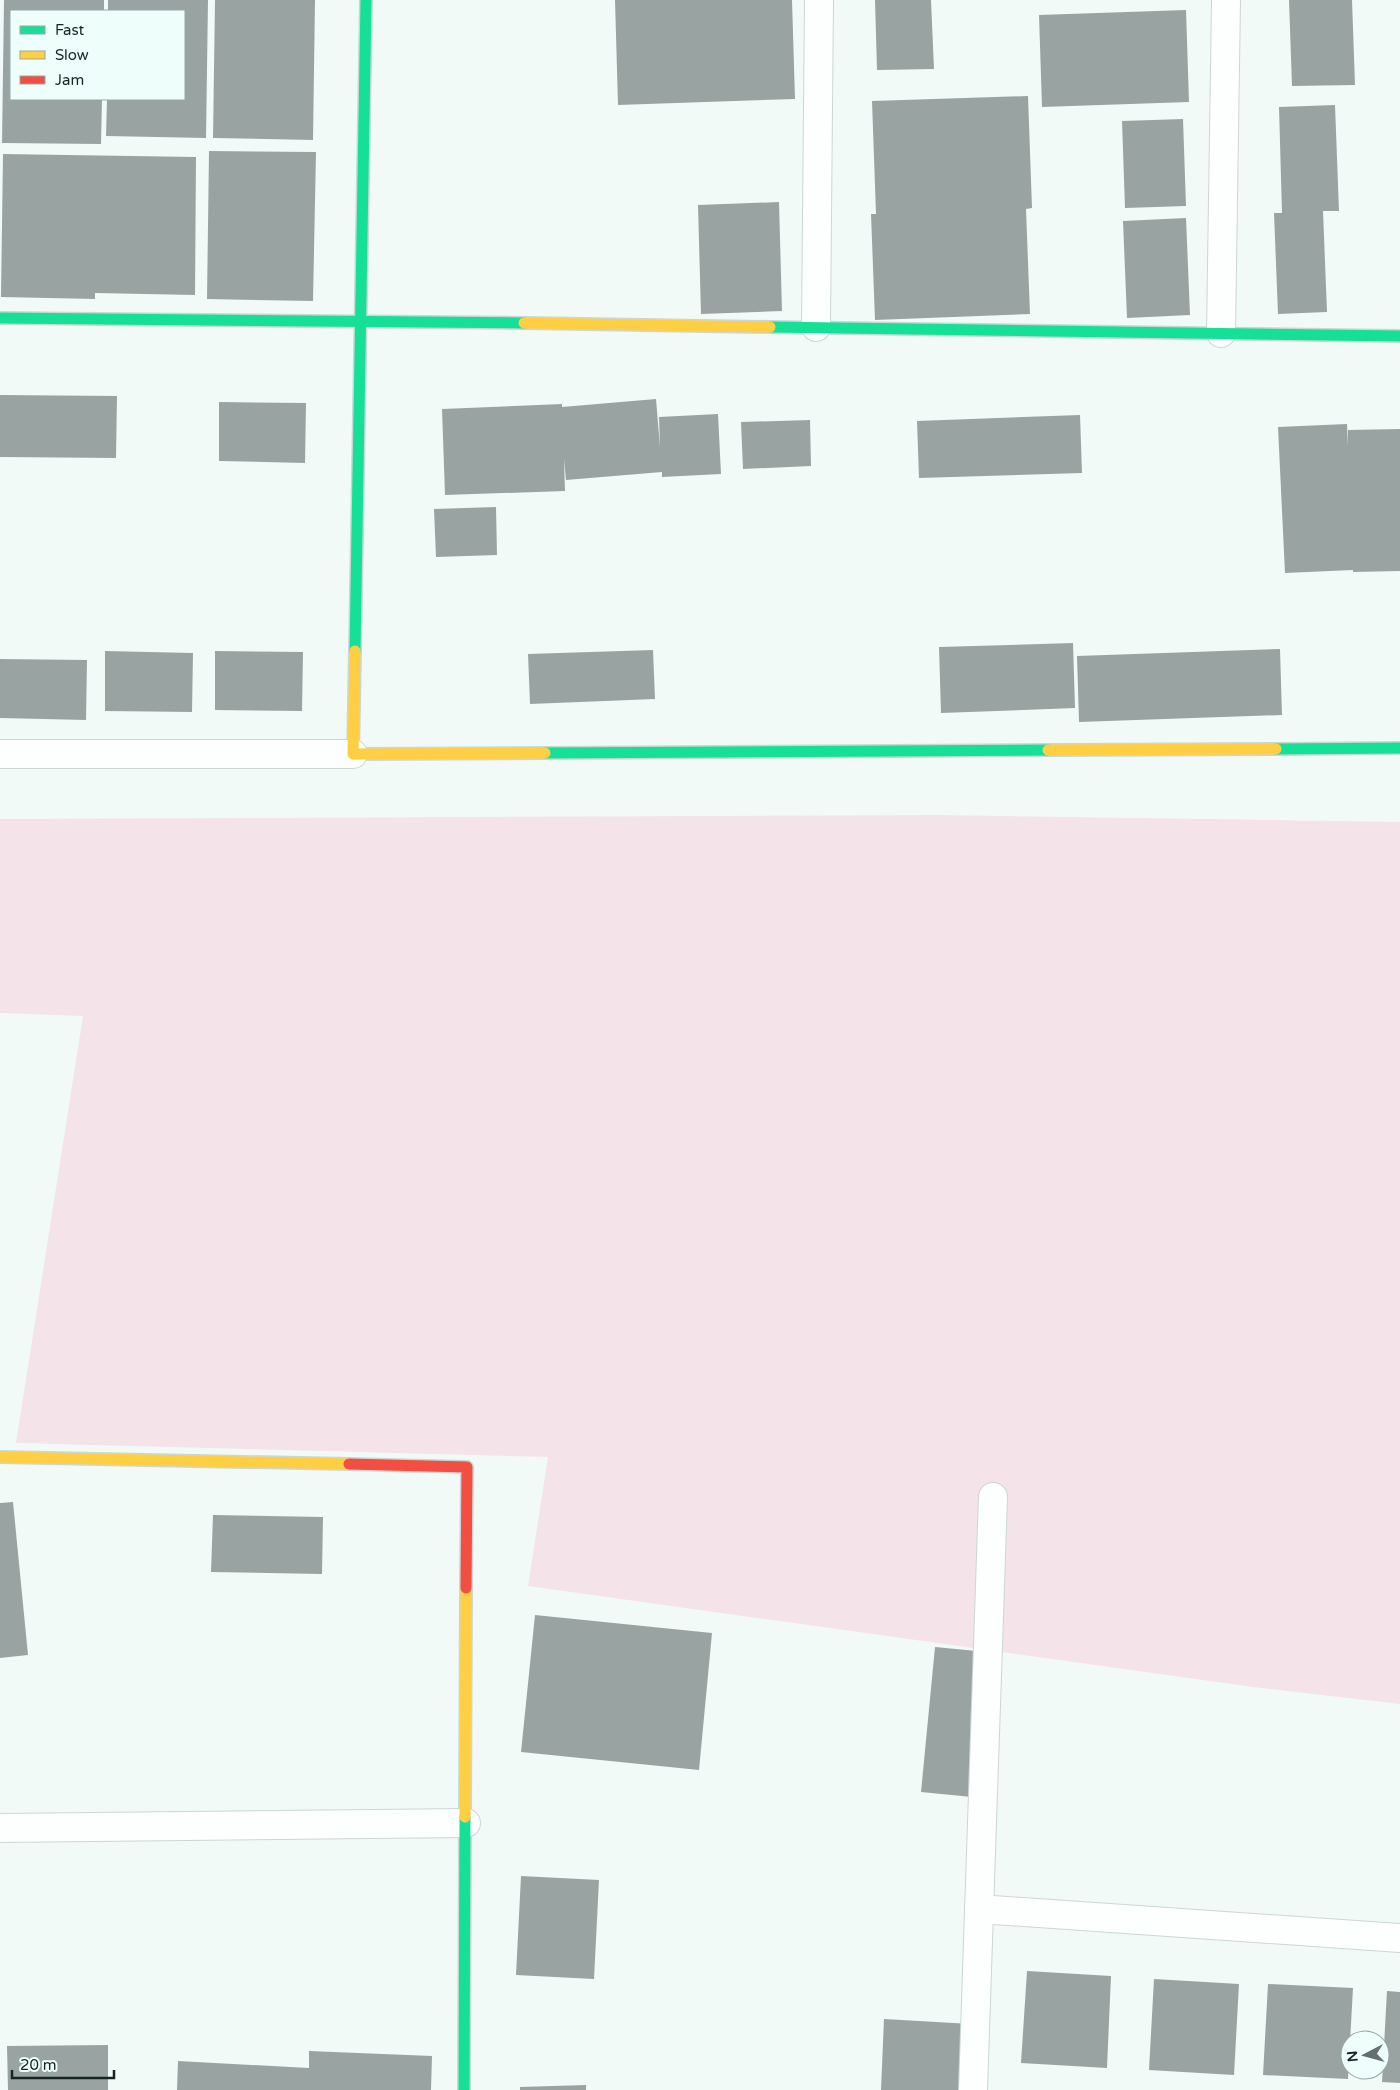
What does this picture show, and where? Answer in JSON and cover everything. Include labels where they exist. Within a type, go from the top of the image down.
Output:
[{"type":"street","points":[[353,754],[366,0]]},
{"type":"street","points":[[816,327],[819,0]]},
{"type":"street","points":[[1221,333],[1226,0]]},
{"type":"street","points":[[0,318],[360,321],[1400,336]]},
{"type":"street","points":[[0,754],[353,754],[1400,748]]},
{"type":"street","points":[[0,1457],[468,1466],[464,2090]]},
{"type":"street","points":[[973,2090],[993,1497]]},
{"type":"street","points":[[0,1828],[466,1823]]},
{"type":"street","points":[[979,1909],[1400,1938]]},
{"type":"shaded area","points":[[941,815],[1400,822],[1400,1704],[1253,1687],[528,1586],[548,1457],[16,1443],[83,1016],[0,1013],[0,819]]},
{"type":"building","points":[[4,0],[104,0],[104,10],[10,10],[10,100],[102,100],[101,144],[2,143]]},
{"type":"building","points":[[108,0],[208,0],[206,138],[106,136],[107,100],[185,100],[185,10],[108,10]]},
{"type":"building","points":[[215,0],[315,0],[313,140],[213,138]]},
{"type":"building","points":[[615,0],[792,0],[795,99],[618,105]]},
{"type":"building","points":[[875,0],[931,0],[934,69],[877,70]]},
{"type":"building","points":[[1289,0],[1352,0],[1355,85],[1292,86]]},
{"type":"building","points":[[1186,10],[1189,102],[1042,107],[1039,15]]},
{"type":"building","points":[[1028,96],[1032,208],[1026,209],[1030,314],[875,320],[871,214],[876,214],[872,101]]},
{"type":"building","points":[[1335,105],[1339,211],[1323,211],[1327,312],[1278,314],[1274,213],[1282,213],[1279,107]]},
{"type":"building","points":[[1183,119],[1186,206],[1125,208],[1122,121]]},
{"type":"building","points":[[209,151],[316,152],[313,301],[207,299]]},
{"type":"building","points":[[3,154],[196,157],[195,295],[95,293],[95,299],[1,297]]},
{"type":"building","points":[[779,202],[782,311],[701,314],[698,205]]},
{"type":"building","points":[[1186,218],[1190,315],[1127,318],[1123,221]]},
{"type":"building","points":[[0,395],[117,396],[116,458],[0,457]]},
{"type":"building","points":[[656,399],[660,447],[659,417],[718,414],[721,474],[662,477],[662,472],[566,480],[564,459],[565,491],[445,495],[442,409],[562,404],[562,407]]},
{"type":"building","points":[[219,402],[306,403],[305,463],[219,461]]},
{"type":"building","points":[[1080,415],[1082,473],[919,478],[917,421]]},
{"type":"building","points":[[810,420],[811,466],[743,469],[741,422]]},
{"type":"building","points":[[1347,424],[1348,446],[1348,430],[1400,429],[1400,571],[1353,572],[1353,570],[1285,573],[1278,427]]},
{"type":"building","points":[[496,507],[497,555],[436,557],[434,509]]},
{"type":"building","points":[[1073,643],[1075,708],[941,713],[939,647]]},
{"type":"building","points":[[1280,649],[1282,715],[1079,722],[1077,656]]},
{"type":"building","points":[[653,650],[655,699],[530,704],[528,654]]},
{"type":"building","points":[[105,651],[193,653],[192,712],[105,711]]},
{"type":"building","points":[[215,651],[303,652],[302,711],[215,710]]},
{"type":"building","points":[[0,659],[87,660],[86,720],[0,718]]},
{"type":"building","points":[[13,1502],[28,1655],[0,1658],[0,1503]]},
{"type":"building","points":[[213,1515],[323,1517],[322,1574],[211,1572]]},
{"type":"building","points":[[535,1615],[712,1633],[699,1770],[521,1752]]},
{"type":"building","points":[[935,1647],[987,1652],[972,1797],[921,1792]]},
{"type":"building","points":[[521,1876],[599,1880],[594,1979],[516,1975]]},
{"type":"building","points":[[1027,1971],[1111,1976],[1107,2068],[1021,2063]]},
{"type":"building","points":[[1154,1979],[1239,1984],[1234,2075],[1149,2070]]},
{"type":"building","points":[[1268,1984],[1353,1988],[1351,2030],[1340,2030],[1340,2079],[1263,2075]]},
{"type":"building","points":[[1387,1991],[1400,1992],[1400,2083],[1382,2082],[1382,2080],[1390,2080],[1390,2030],[1385,2030]]},
{"type":"building","points":[[884,2019],[971,2024],[967,2090],[881,2090]]},
{"type":"building","points":[[108,2045],[108,2090],[8,2090],[7,2046]]},
{"type":"building","points":[[309,2051],[432,2056],[431,2090],[177,2090],[178,2061],[309,2068]]},
{"type":"building","points":[[586,2085],[586,2090],[520,2090],[520,2087]]},
{"type":"traffic: fast","points":[[355,651],[366,0]]},
{"type":"traffic: fast","points":[[0,318],[524,323]]},
{"type":"traffic: fast","points":[[770,327],[1400,336]]},
{"type":"traffic: fast","points":[[1276,749],[1400,748]]},
{"type":"traffic: fast","points":[[545,753],[1048,750]]},
{"type":"traffic: fast","points":[[464,2090],[465,1817]]},
{"type":"traffic: slow","points":[[524,323],[770,327]]},
{"type":"traffic: slow","points":[[355,651],[353,754],[545,753]]},
{"type":"traffic: slow","points":[[1048,750],[1276,749]]},
{"type":"traffic: slow","points":[[0,1457],[349,1464]]},
{"type":"traffic: slow","points":[[465,1817],[466,1588]]},
{"type":"traffic: jam","points":[[349,1464],[467,1467],[466,1588]]}]
